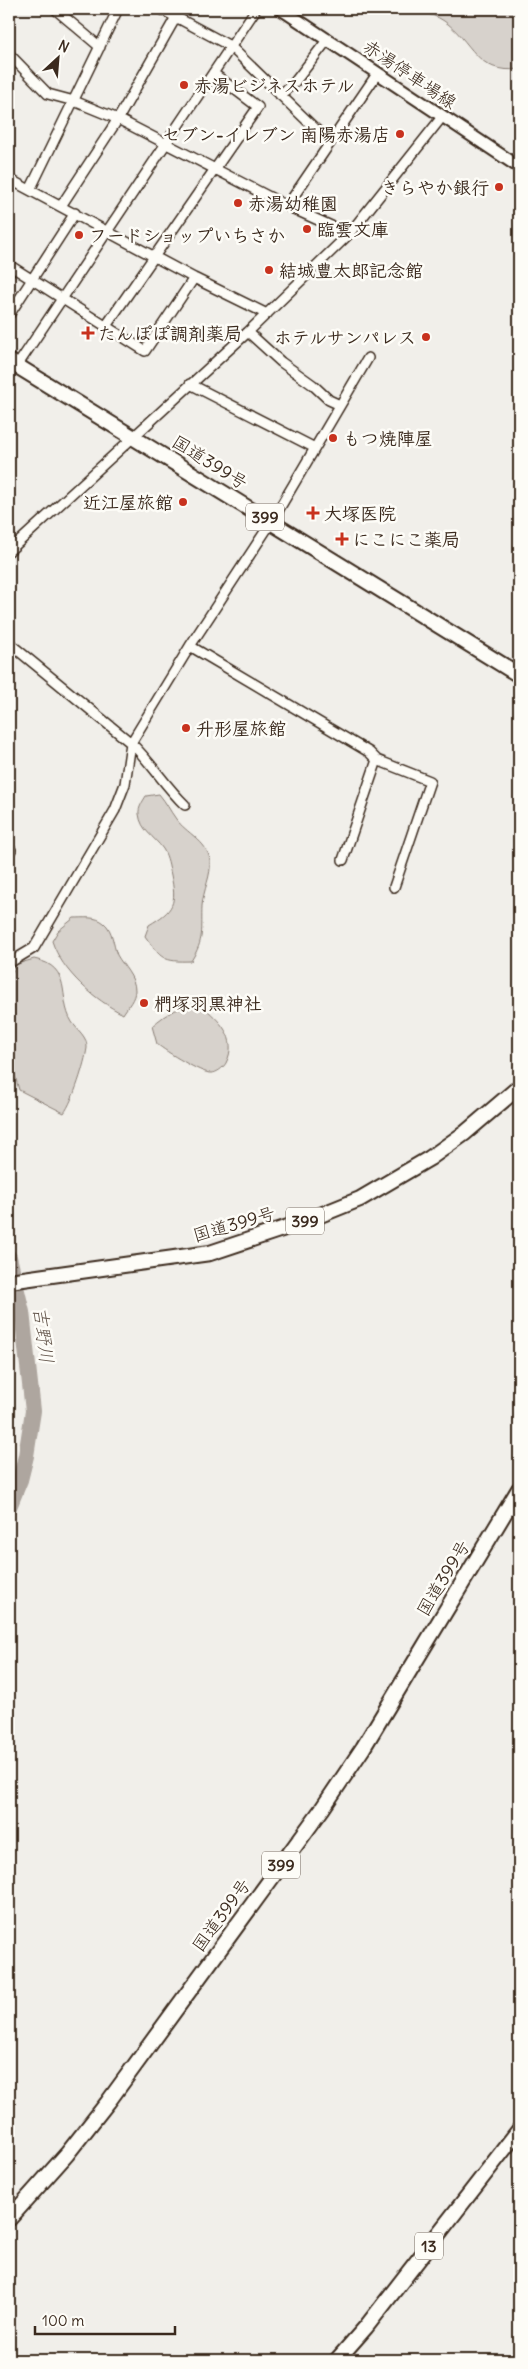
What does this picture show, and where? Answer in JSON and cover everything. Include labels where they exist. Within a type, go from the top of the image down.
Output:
[{"type":"highway","name":"国道399号","points":[[13,364],[272,521],[519,675]]},
{"type":"highway","name":"国道399号","points":[[9,1281],[210,1253],[303,1222],[352,1203],[430,1158],[465,1133],[519,1087]]},
{"type":"highway","name":"国道399号","points":[[9,2219],[67,2154],[108,2102],[326,1803],[363,1748],[519,1489]]},
{"type":"highway","name":"13","points":[[337,2360],[366,2327],[519,2130]]},
{"type":"main road","name":"赤湯停車場線","points":[[281,9],[519,167]]},
{"type":"street","points":[[55,9],[100,47]]},
{"type":"street","points":[[30,190],[118,9]]},
{"type":"street","points":[[161,9],[230,46],[330,143]]},
{"type":"street","points":[[13,364],[63,300],[107,230],[256,9]]},
{"type":"street","points":[[61,206],[118,119],[176,17]]},
{"type":"street","points":[[280,95],[294,83],[328,39]]},
{"type":"street","points":[[9,54],[48,94],[74,101],[118,119],[214,170],[349,234]]},
{"type":"street","points":[[106,326],[258,107],[213,73]]},
{"type":"street","points":[[287,206],[377,74]]},
{"type":"street","points":[[9,550],[248,332],[349,234],[442,117]]},
{"type":"street","points":[[9,179],[194,278],[267,314]]},
{"type":"street","points":[[9,315],[75,214]]},
{"type":"street","points":[[9,265],[145,351],[194,278]]},
{"type":"street","points":[[248,332],[281,362],[340,406]]},
{"type":"street","points":[[9,963],[34,948],[115,810],[125,784],[131,743],[190,646],[272,521],[368,358]]},
{"type":"street","points":[[190,384],[315,448]]},
{"type":"street","points":[[9,643],[131,743],[145,756],[174,795],[185,805]]},
{"type":"street","points":[[190,646],[369,752],[377,760],[430,782],[394,887]]},
{"type":"street","points":[[343,860],[377,760]]},
{"type":"shaded area","points":[[399,9],[519,9],[519,69],[493,67],[476,54],[453,29],[439,18]]},
{"type":"shaded area","points":[[159,794],[180,824],[201,842],[210,860],[210,871],[202,906],[200,940],[191,961],[174,961],[164,958],[155,950],[145,936],[149,925],[169,910],[174,893],[166,855],[142,825],[139,814],[140,807],[146,796]]},
{"type":"shaded area","points":[[74,918],[97,919],[107,926],[117,955],[131,976],[135,990],[131,1002],[123,1014],[91,993],[63,964],[52,941],[58,931]]},
{"type":"shaded area","points":[[34,959],[47,963],[60,976],[68,1013],[87,1044],[86,1055],[78,1082],[64,1113],[19,1090],[9,1054],[10,976],[17,964]]},
{"type":"shaded area","points":[[201,1005],[220,1023],[229,1038],[230,1046],[226,1063],[220,1070],[213,1073],[192,1066],[157,1044],[152,1026],[174,1011]]},
{"type":"waterway","name":"吉野川","points":[[9,1257],[22,1312],[33,1411],[26,1456],[20,1480],[9,1507]]},
{"type":"place","name":"赤湯ビジネスホテル","points":[[184,85]]},
{"type":"place","name":"セブン-イレブン 南陽赤湯店","points":[[400,134]]},
{"type":"place","name":"きらやか銀行","points":[[499,187]]},
{"type":"place","name":"赤湯幼稚園","points":[[238,203]]},
{"type":"place","name":"臨雲文庫","points":[[307,229]]},
{"type":"place","name":"フードショップいちさか","points":[[79,235]]},
{"type":"place","name":"結城豊太郎記念館","points":[[269,270]]},
{"type":"place","name":"たんぽぽ調剤薬局","points":[[88,333]]},
{"type":"place","name":"ホテルサンパレス","points":[[426,337]]},
{"type":"place","name":"もつ焼陣屋","points":[[333,438]]},
{"type":"place","name":"近江屋旅館","points":[[183,502]]},
{"type":"place","name":"大塚医院","points":[[313,513]]},
{"type":"place","name":"にこにこ薬局","points":[[342,539]]},
{"type":"place","name":"升形屋旅館","points":[[186,728]]},
{"type":"place","name":"椚塚羽黒神社","points":[[144,1003]]}]
